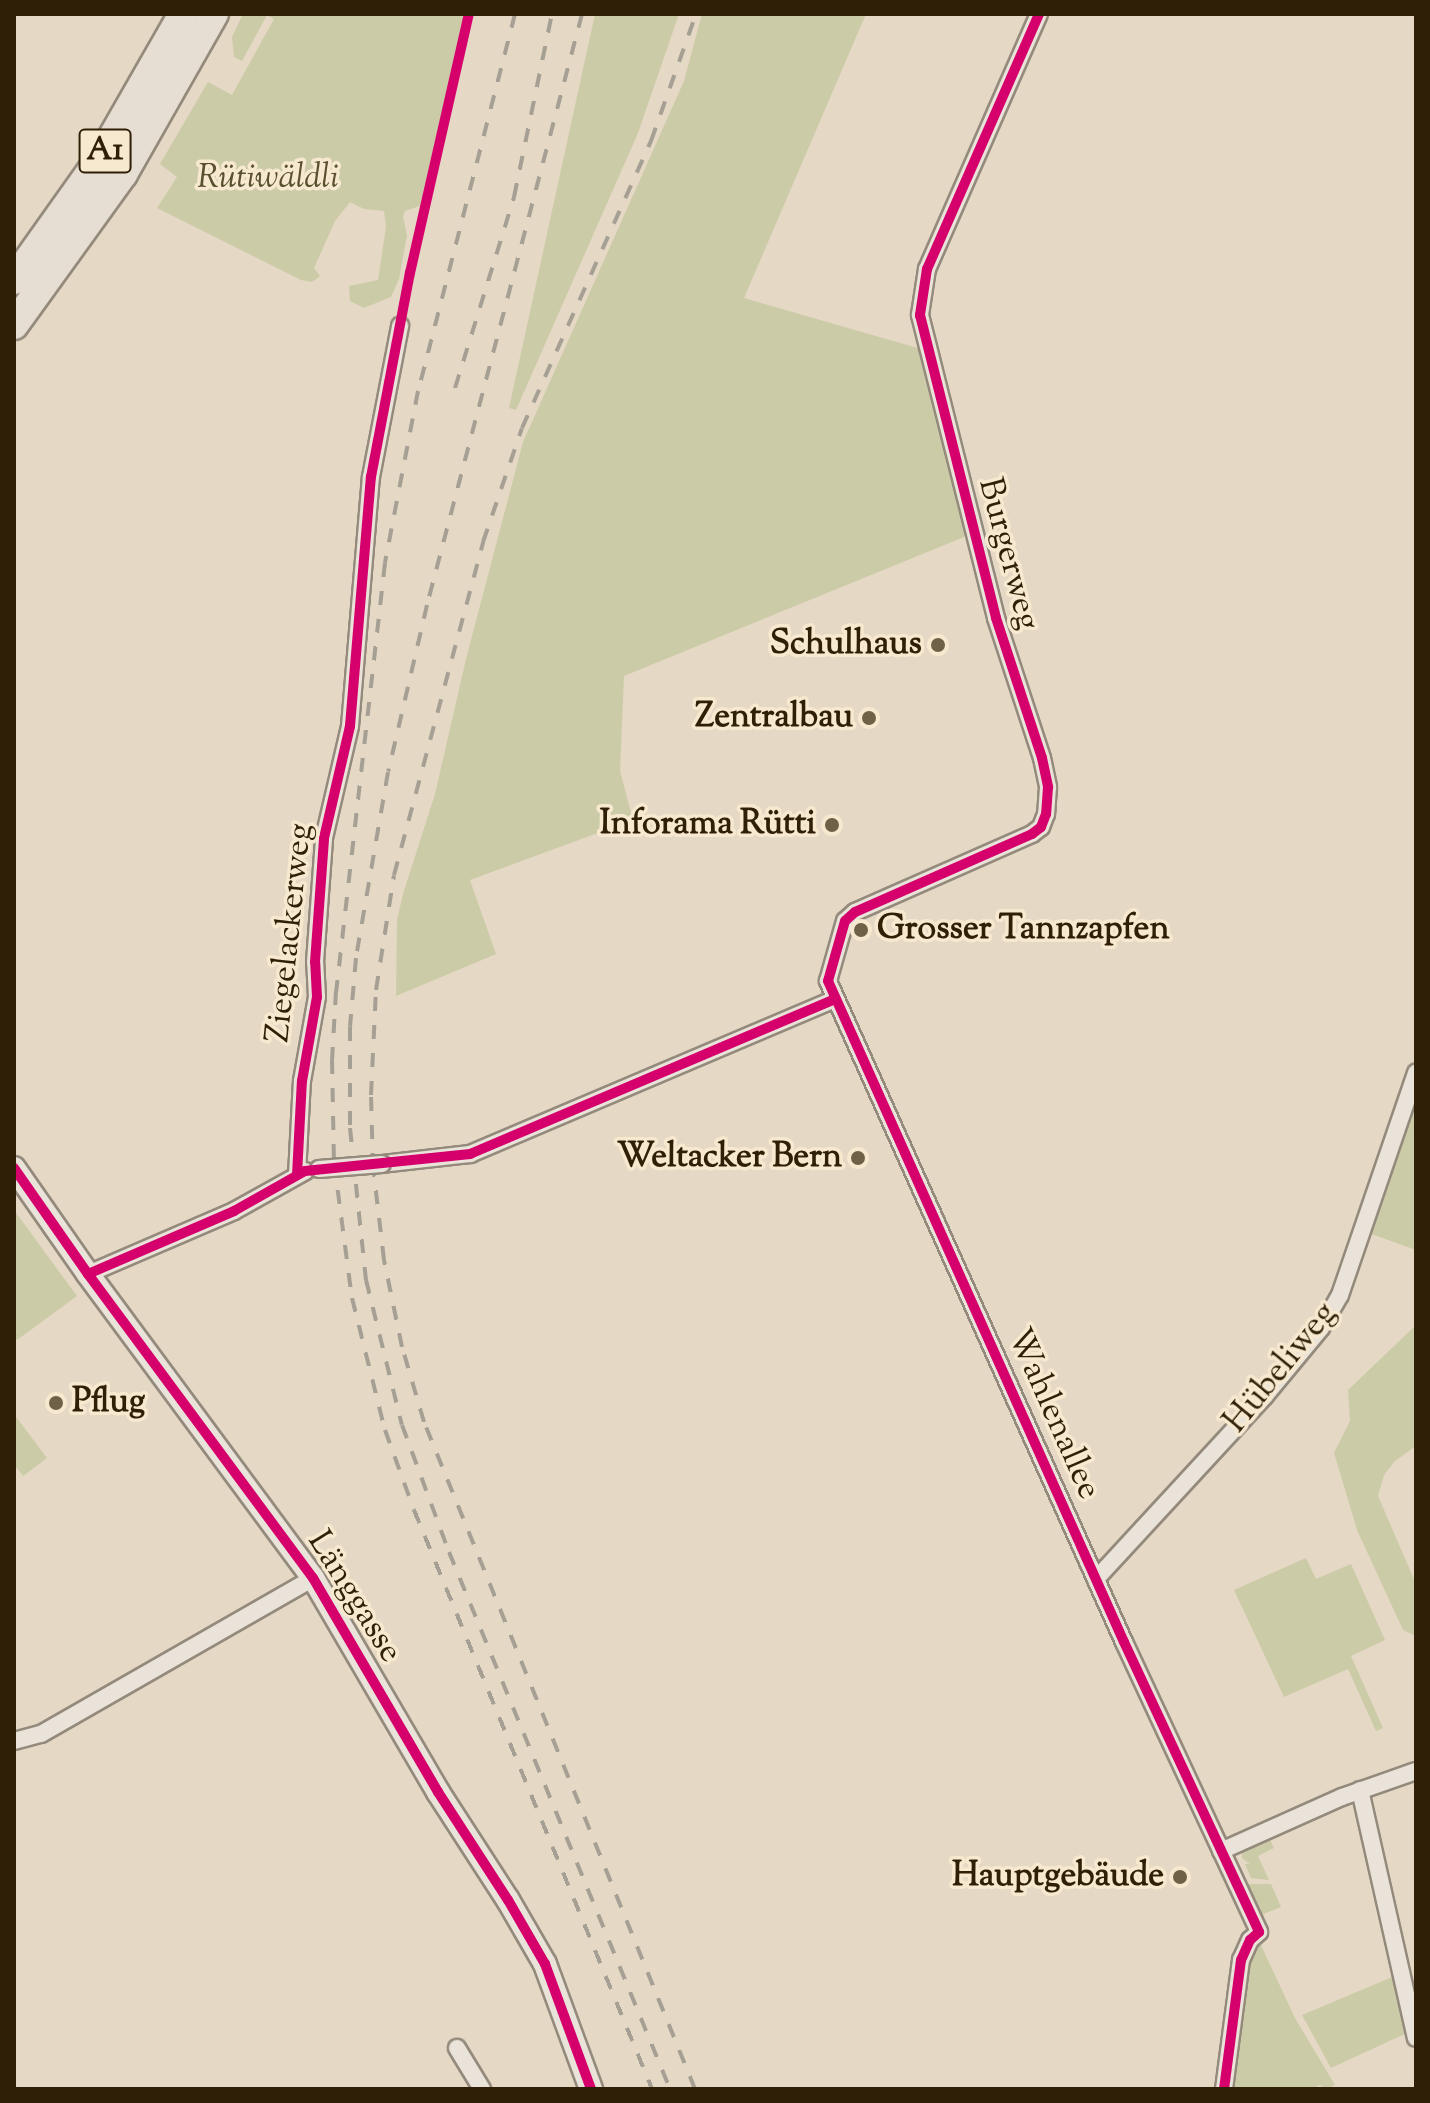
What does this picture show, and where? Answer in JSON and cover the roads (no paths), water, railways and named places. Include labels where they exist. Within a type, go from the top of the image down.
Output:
[{"type":"highway","name":"A1","points":[[14,280],[100,159],[183,14]]},
{"type":"highway","name":"A1","points":[[14,325],[123,174],[214,14]]},
{"type":"street","name":"Burgerweg","points":[[836,999],[828,981],[829,971],[849,916],[869,904],[1032,834],[1041,827],[1046,814],[1048,787],[1042,758],[996,618],[920,315],[927,269],[1039,14]]},
{"type":"street","name":"Ziegelackerweg","points":[[297,1175],[302,1081],[317,997],[315,962],[324,838],[350,726],[368,504],[400,326]]},
{"type":"street","points":[[88,1274],[234,1211],[297,1175],[319,1169],[470,1154],[836,999]]},
{"type":"street","name":"Wahlenallee","points":[[836,999],[1096,1579],[1259,1932],[1250,1940],[1241,1960],[1224,2089]]},
{"type":"street","name":"Hübeliweg","points":[[1096,1579],[1274,1386],[1321,1328],[1340,1295],[1416,1073]]},
{"type":"street","name":"Länggasse","points":[[16,1175],[313,1578],[438,1792],[503,1891],[545,1964],[590,2089]]},
{"type":"street","points":[[14,1741],[41,1734],[313,1578]]},
{"type":"street","points":[[1221,1851],[1360,1790],[1416,1771]]},
{"type":"street","points":[[1360,1790],[1416,2038]]},
{"type":"street","points":[[457,2048],[482,2089]]},
{"type":"railway","points":[[515,14],[418,391],[385,563],[336,991],[332,1060],[334,1162],[352,1298],[385,1430],[414,1510],[652,2089]]},
{"type":"railway","points":[[455,388],[514,197],[552,14]]},
{"type":"railway","points":[[582,14],[427,605],[388,772],[356,958],[350,1027],[350,1128],[366,1280],[402,1425],[449,1552],[670,2089]]},
{"type":"railway","points":[[695,2089],[424,1422],[402,1347],[384,1260],[373,1167],[371,1095],[376,990],[394,875],[483,542],[522,428],[651,141],[696,14]]},
{"type":"place","name":"Schulhaus","points":[[938,645]]},
{"type":"place","name":"Zentralbau","points":[[869,718]]},
{"type":"place","name":"Inforama Rütti","points":[[832,825]]},
{"type":"place","name":"Grosser Tannzapfen","points":[[861,930]]},
{"type":"place","name":"Weltacker Bern","points":[[858,1158]]},
{"type":"place","name":"Pflug","points":[[56,1403]]},
{"type":"place","name":"Hauptgebäude","points":[[1180,1877]]},
{"type":"park label","name":"Rütiwäldli","points":[[268,179]]}]
